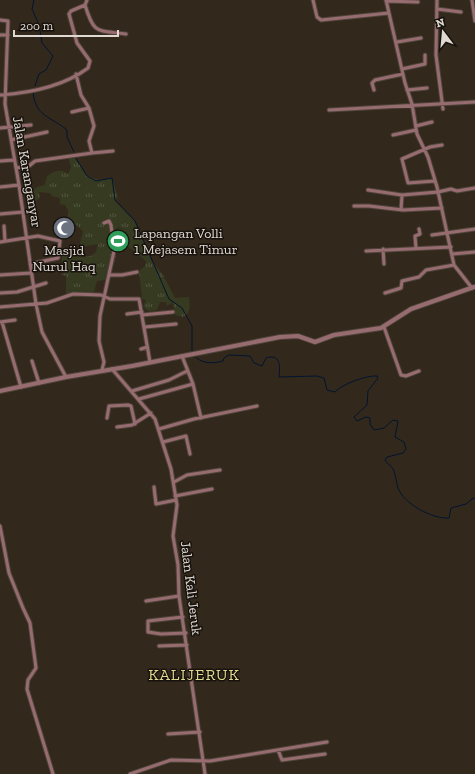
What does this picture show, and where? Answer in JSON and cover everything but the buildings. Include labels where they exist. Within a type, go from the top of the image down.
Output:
[{"type":"street","points":[[2,95],[32,91],[88,68],[90,61],[77,43],[69,14],[85,5],[87,0]]},
{"type":"street","points":[[313,0],[317,17],[321,20],[389,13]]},
{"type":"street","points":[[437,0],[436,55],[443,109]]},
{"type":"street","points":[[472,0],[475,21]]},
{"type":"street","points":[[0,391],[66,376],[291,336],[300,336],[317,342],[334,335],[384,326],[411,309],[474,287],[454,265],[438,192],[428,157],[416,128],[412,104],[407,90],[397,42],[386,1],[418,2]]},
{"type":"street","points":[[85,5],[92,26],[101,31],[126,34]]},
{"type":"street","points":[[437,9],[461,12]]},
{"type":"street","name":"Jalan Karanganyar","points":[[0,20],[8,22],[2,95],[19,185],[36,304],[42,332],[66,376]]},
{"type":"street","points":[[0,36],[8,35]]},
{"type":"street","points":[[397,42],[422,38]]},
{"type":"street","points":[[402,69],[425,64],[425,56]]},
{"type":"street","points":[[76,74],[81,96],[89,108],[94,126],[89,141],[92,153]]},
{"type":"street","points":[[374,90],[372,84],[375,80],[403,74]]},
{"type":"street","points":[[407,90],[427,88]]},
{"type":"street","points":[[328,110],[442,102],[475,102]]},
{"type":"street","points":[[72,112],[89,108]]},
{"type":"street","points":[[393,135],[432,122]]},
{"type":"street","points":[[0,128],[31,125]]},
{"type":"street","points":[[11,140],[47,132]]},
{"type":"street","points":[[435,181],[407,182],[403,158],[442,145]]},
{"type":"street","points":[[16,168],[29,166],[35,161],[113,151]]},
{"type":"street","points":[[0,161],[14,160]]},
{"type":"street","points":[[0,188],[19,185]]},
{"type":"street","points":[[368,190],[402,196],[438,192],[450,189],[457,191],[475,188]]},
{"type":"street","points":[[401,210],[402,196]]},
{"type":"street","points":[[354,206],[369,206],[401,210],[442,208]]},
{"type":"street","points":[[0,214],[23,212]]},
{"type":"street","points":[[104,223],[109,221],[111,225],[114,250],[100,316],[99,341],[106,370]]},
{"type":"street","points":[[4,226],[5,242]]},
{"type":"street","points":[[416,248],[415,236],[420,234],[419,229]]},
{"type":"street","points":[[432,236],[475,229]]},
{"type":"street","points":[[0,242],[44,237],[61,242],[58,258],[30,264]]},
{"type":"street","points":[[366,251],[451,247]]},
{"type":"street","points":[[383,249],[384,264]]},
{"type":"street","points":[[452,254],[475,252]]},
{"type":"street","points":[[385,293],[401,288],[402,281],[417,278],[426,270],[454,265]]},
{"type":"street","points":[[109,275],[122,275],[137,272]]},
{"type":"street","points":[[0,275],[32,274]]},
{"type":"street","points":[[0,293],[17,292],[46,283]]},
{"type":"street","points":[[0,307],[47,303],[73,294],[96,295],[110,299],[139,299],[150,362]]},
{"type":"street","points":[[127,314],[173,312]]},
{"type":"street","points":[[16,320],[2,323],[21,387]]},
{"type":"street","points":[[145,327],[176,324]]},
{"type":"street","points":[[384,326],[400,374],[406,376],[419,371]]},
{"type":"street","points":[[141,349],[147,347]]},
{"type":"street","points":[[182,356],[193,384],[201,418]]},
{"type":"street","points":[[32,361],[39,383]]},
{"type":"street","name":"Jalan Kali Jeruk","points":[[106,370],[132,391],[151,413],[159,430],[174,482],[177,514],[173,536],[178,565],[179,596],[186,633],[203,762],[206,774]]},
{"type":"street","points":[[132,391],[169,380],[187,371]]},
{"type":"street","points":[[139,399],[193,384]]},
{"type":"street","points":[[107,418],[109,406],[128,405],[131,406],[134,424]]},
{"type":"street","points":[[159,430],[201,418],[257,406]]},
{"type":"street","points":[[117,427],[134,424],[151,413]]},
{"type":"street","points":[[163,442],[186,436],[190,454]]},
{"type":"street","points":[[174,482],[187,475],[220,470]]},
{"type":"street","points":[[154,487],[156,504],[212,489]]},
{"type":"street","points":[[0,526],[9,573],[22,608],[30,623],[36,668],[28,680],[27,689],[53,774]]},
{"type":"street","points":[[146,601],[179,596]]},
{"type":"street","points":[[183,618],[148,621],[148,632],[161,634],[186,633]]},
{"type":"street","points":[[159,646],[187,645]]},
{"type":"street","points":[[168,734],[200,732]]},
{"type":"street","points":[[130,774],[171,760],[203,762],[327,742]]},
{"type":"street","points":[[278,750],[282,760],[325,754]]},
{"type":"green space","points":[[68,156],[74,156],[87,176],[99,180],[112,178],[118,197],[115,201],[135,221],[151,260],[163,275],[175,298],[189,297],[189,309],[186,315],[183,317],[175,315],[173,302],[167,306],[166,302],[160,302],[157,310],[149,311],[143,307],[146,300],[142,299],[139,271],[145,266],[146,261],[128,246],[126,230],[119,227],[109,234],[112,256],[116,256],[114,264],[110,264],[106,280],[97,281],[93,296],[66,297],[66,276],[62,275],[62,257],[60,250],[64,247],[68,254],[79,254],[83,257],[91,256],[96,252],[98,244],[82,247],[80,243],[83,231],[68,218],[68,210],[65,205],[60,204],[60,198],[52,196],[50,193],[39,192],[40,198],[36,201],[31,199],[31,192],[37,187],[45,185],[47,176],[52,173],[62,171],[68,174],[71,167]]},
{"type":"green space","name":"Lapangan Volli 1 Mejasem Timur","points":[[119,228],[126,230],[125,246],[119,252],[112,250],[111,234]]},
{"type":"waterway","points":[[34,0],[32,9],[39,25],[42,43],[53,56],[46,70],[39,74],[35,86]]},
{"type":"waterway","points":[[33,92],[34,100],[41,112],[67,130],[67,137],[74,152]]},
{"type":"waterway","points":[[75,157],[87,176],[96,181],[112,178],[115,200],[135,221],[169,299],[182,308],[192,326],[192,352]]},
{"type":"waterway","points":[[194,355],[203,362],[211,363],[223,361],[224,358],[229,355],[250,356],[254,363],[262,366],[266,358],[274,357],[277,359],[279,365],[279,377],[317,376],[324,378],[327,390],[335,392],[343,386],[355,381],[367,377],[377,376],[378,378],[368,391],[367,405],[354,417],[357,421],[366,417],[370,418],[370,424],[374,430],[384,428],[393,420],[398,421],[395,437],[404,442],[406,449],[403,453],[387,457],[385,460],[393,469],[401,494],[412,505],[427,513],[442,518],[449,518],[451,508],[466,504],[475,498]]},
{"type":"place","name":"Masjid Nurul Haq","points":[[64,228]]},
{"type":"place","name":"Lapangan Volli 1 Mejasem Timur","points":[[118,241]]},
{"type":"district","name":"KALIJERUK","points":[[194,674]]}]
